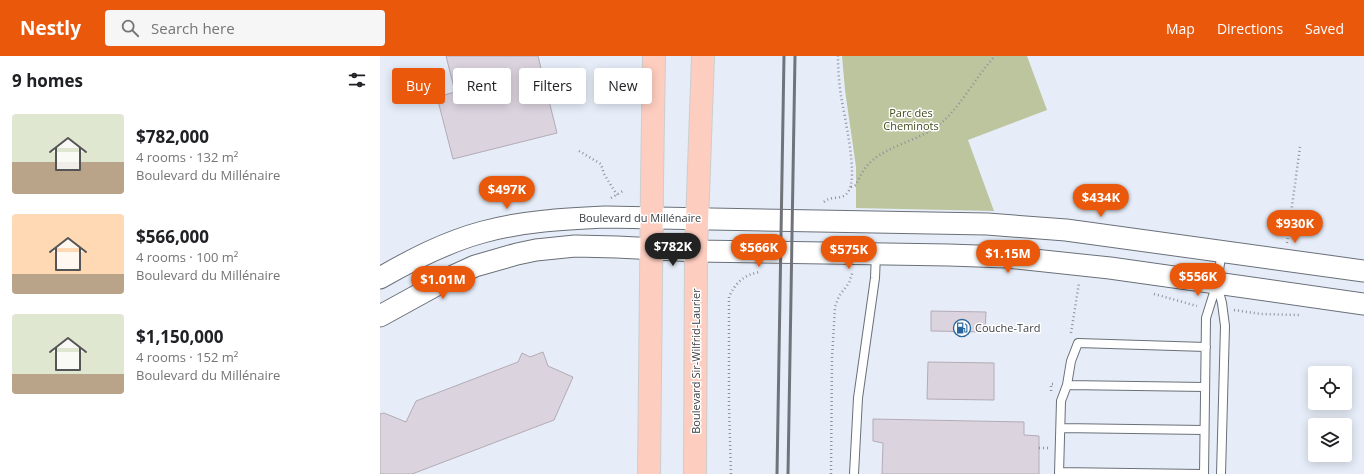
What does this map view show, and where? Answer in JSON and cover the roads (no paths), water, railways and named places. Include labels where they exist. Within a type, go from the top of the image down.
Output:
[{"type":"main road","points":[[649,474],[654,56]]},
{"type":"main road","name":"Boulevard Sir-Wilfrid-Laurier","points":[[695,474],[696,251],[703,56]]},
{"type":"street","name":"Boulevard du Millénaire","points":[[380,278],[419,256],[476,234],[504,227],[551,220],[605,216],[1026,226],[1222,250],[1364,271]]},
{"type":"street","points":[[380,316],[451,277],[475,266],[536,250],[575,246],[696,251],[949,255],[1035,260],[1110,268],[1364,304]]},
{"type":"lane","points":[[1206,347],[1078,343],[1071,361],[1067,385],[1061,401],[1059,473],[1202,474],[1204,430],[1206,347],[1206,318],[1217,283],[1222,250]]},
{"type":"lane","points":[[854,474],[858,398],[875,278],[876,254]]},
{"type":"lane","points":[[1217,283],[1222,303],[1225,326],[1222,474]]},
{"type":"lane","points":[[1067,385],[1205,387]]},
{"type":"lane","points":[[1060,428],[1204,430]]},
{"type":"railway","points":[[777,474],[784,56]]},
{"type":"railway","points":[[788,474],[795,56]]},
{"type":"place","name":"Couche-Tard","points":[[962,328]]},
{"type":"park label","name":"Parc des Cheminots","points":[[911,119]]}]
